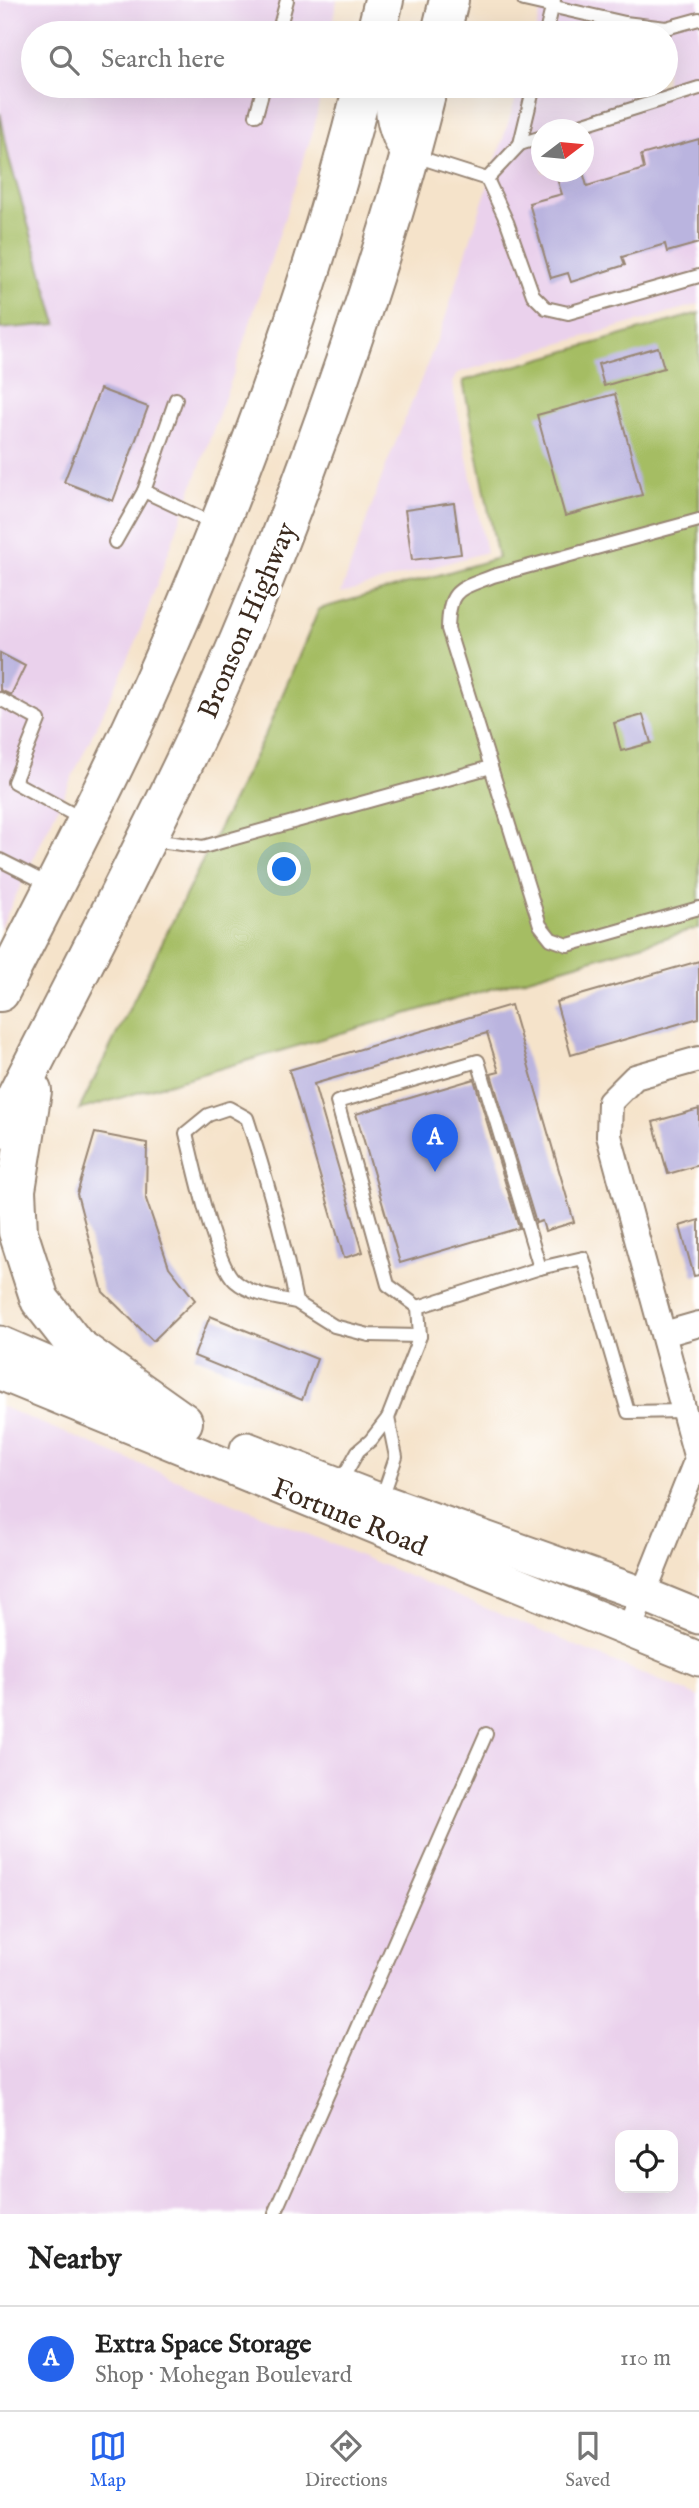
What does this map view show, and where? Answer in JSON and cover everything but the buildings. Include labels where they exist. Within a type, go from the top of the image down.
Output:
[{"type":"highway","points":[[379,21],[384,0]]},
{"type":"highway","points":[[397,0],[401,21]]},
{"type":"highway","points":[[444,21],[449,0]]},
{"type":"highway","points":[[0,992],[13,956],[53,887],[138,713],[218,526],[274,379],[314,257],[360,98]]},
{"type":"highway","points":[[396,98],[394,114],[400,135],[411,154]]},
{"type":"highway","name":"Bronson Highway","points":[[0,1129],[205,719],[295,503],[370,289],[425,98]]},
{"type":"highway","points":[[40,1049],[16,1190],[18,1232],[40,1300],[76,1346],[183,1422]]},
{"type":"main road","name":"Fortune Road","points":[[0,1343],[183,1422],[340,1485],[699,1617]]},
{"type":"main road","name":"Fortune Road","points":[[0,1373],[699,1659]]},
{"type":"street","points":[[629,1630],[697,1460],[609,1136],[610,1102],[635,1077],[699,1059]]},
{"type":"street","points":[[664,1334],[699,1324]]},
{"type":"lane","points":[[281,21],[287,0]]},
{"type":"lane","points":[[524,0],[553,3],[618,21]]},
{"type":"lane","points":[[549,21],[553,3]]},
{"type":"lane","points":[[678,25],[699,19]]},
{"type":"lane","points":[[678,95],[699,88]]},
{"type":"lane","points":[[256,116],[261,98]]},
{"type":"lane","points":[[520,144],[531,98]]},
{"type":"lane","points":[[594,121],[667,98]]},
{"type":"lane","points":[[487,179],[520,144],[531,140]]},
{"type":"lane","points":[[411,154],[487,179]]},
{"type":"lane","points":[[487,179],[507,222],[533,295],[546,308],[568,313],[699,276]]},
{"type":"lane","points":[[115,542],[144,491],[176,399]]},
{"type":"lane","points":[[144,491],[218,526]]},
{"type":"lane","points":[[699,520],[494,576],[461,589],[449,606],[448,629],[540,925],[551,939],[568,945],[699,908]]},
{"type":"lane","points":[[0,699],[39,720],[14,782],[86,821]]},
{"type":"lane","points":[[146,839],[204,847],[491,767]]},
{"type":"lane","points":[[0,860],[53,887]]},
{"type":"lane","points":[[418,1307],[388,1286],[337,1102],[478,1061],[540,1268]]},
{"type":"lane","points":[[296,1302],[265,1172],[247,1118],[229,1108],[208,1115],[186,1133],[202,1199],[222,1259],[234,1281],[260,1294],[296,1302],[334,1326],[369,1335],[420,1336]]},
{"type":"lane","points":[[418,1307],[540,1268],[583,1258],[628,1412],[684,1411]]},
{"type":"lane","points":[[340,1485],[358,1451],[371,1440],[388,1418],[420,1336],[418,1307]]},
{"type":"lane","points":[[381,1501],[396,1457],[388,1418]]},
{"type":"lane","points":[[275,2214],[485,1734]]},
{"type":"shaded area","points":[[0,0],[337,0],[333,21],[21,21],[21,98],[320,98],[314,128],[233,375],[134,647],[0,929],[0,329],[57,324],[9,158],[0,113]]},
{"type":"shaded area","points":[[543,0],[699,0],[699,304],[457,373],[452,383],[486,552],[341,593],[384,471],[442,328],[516,98],[678,98],[678,21],[538,21]]},
{"type":"shaded area","points":[[0,1406],[699,1697],[699,2214],[0,2214]]},
{"type":"green space","points":[[0,113],[9,158],[57,324],[0,329]]},
{"type":"green space","points":[[699,313],[699,928],[79,1110],[266,733],[319,609],[498,558],[463,381]]},
{"type":"place","name":"Extra Space Storage","points":[[435,1172]]}]
